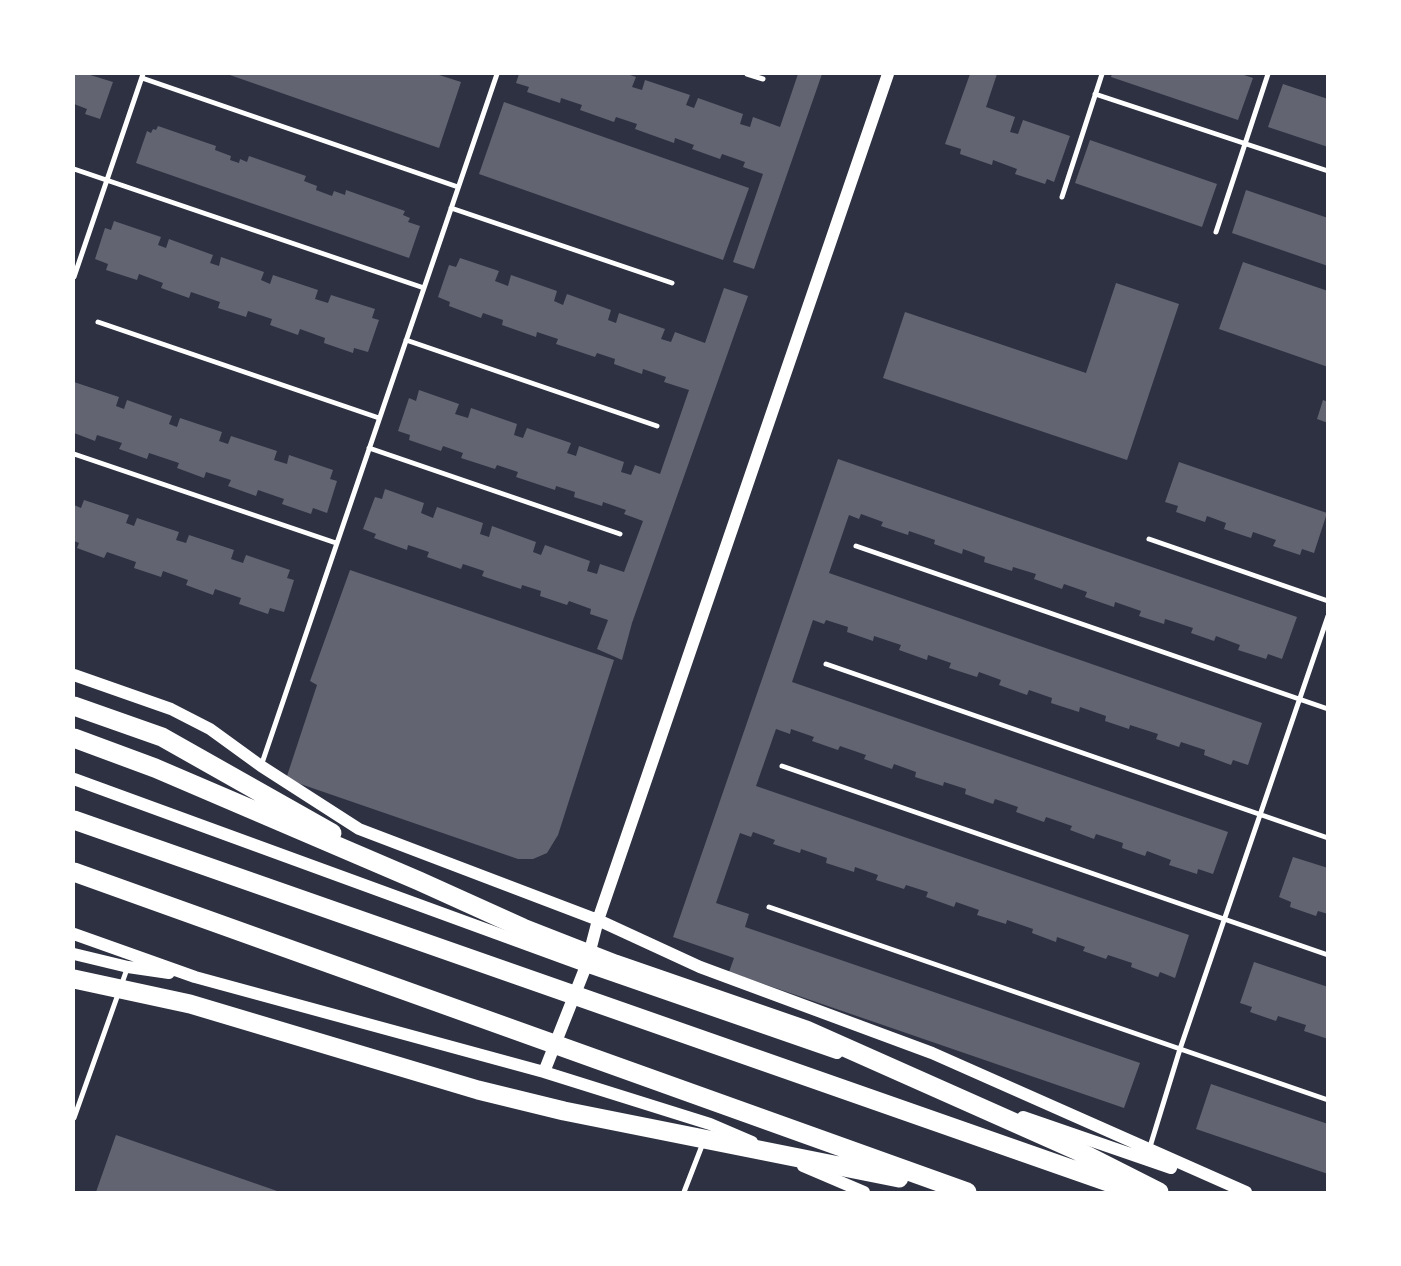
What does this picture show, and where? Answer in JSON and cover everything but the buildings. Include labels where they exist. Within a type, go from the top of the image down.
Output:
[{"type":"highway","points":[[74,706],[162,737],[419,881]]},
{"type":"highway","points":[[74,738],[155,768],[419,881],[523,929],[806,1030],[1076,1150],[1160,1192]]},
{"type":"highway","points":[[74,820],[1139,1192]]},
{"type":"highway","points":[[74,872],[965,1192]]},
{"type":"highway","points":[[74,979],[190,1004],[478,1090],[564,1111],[965,1192]]},
{"type":"street","points":[[544,1072],[586,966],[598,920],[888,74]]},
{"type":"street","points":[[74,675],[171,709],[210,729],[261,766],[359,829],[598,920],[700,967],[932,1053],[1246,1192]]},
{"type":"street","points":[[74,779],[586,966],[1241,1192]]},
{"type":"street","points":[[74,934],[195,977],[544,1072],[710,1124],[864,1192]]},
{"type":"street","points":[[74,954],[128,967],[195,977]]},
{"type":"lane","points":[[261,766],[497,74]]},
{"type":"lane","points":[[747,74],[763,79]]},
{"type":"lane","points":[[1062,197],[1102,74]]},
{"type":"lane","points":[[1216,232],[1268,74]]},
{"type":"lane","points":[[74,278],[143,76],[458,187]]},
{"type":"lane","points":[[1095,94],[1328,171]]},
{"type":"lane","points":[[74,169],[424,288]]},
{"type":"lane","points":[[451,208],[672,284]]},
{"type":"lane","points":[[98,322],[379,418]]},
{"type":"lane","points":[[406,340],[657,426]]},
{"type":"lane","points":[[369,448],[620,534]]},
{"type":"lane","points":[[74,454],[336,543]]},
{"type":"lane","points":[[1149,539],[1328,601]]},
{"type":"lane","points":[[856,547],[1328,709]]},
{"type":"lane","points":[[1149,1151],[1180,1049],[1328,615]]},
{"type":"lane","points":[[826,664],[1328,838]]},
{"type":"lane","points":[[782,766],[1328,955]]},
{"type":"lane","points":[[769,907],[1328,1100]]},
{"type":"lane","points":[[74,1118],[128,967]]},
{"type":"lane","points":[[684,1192],[710,1124]]}]
